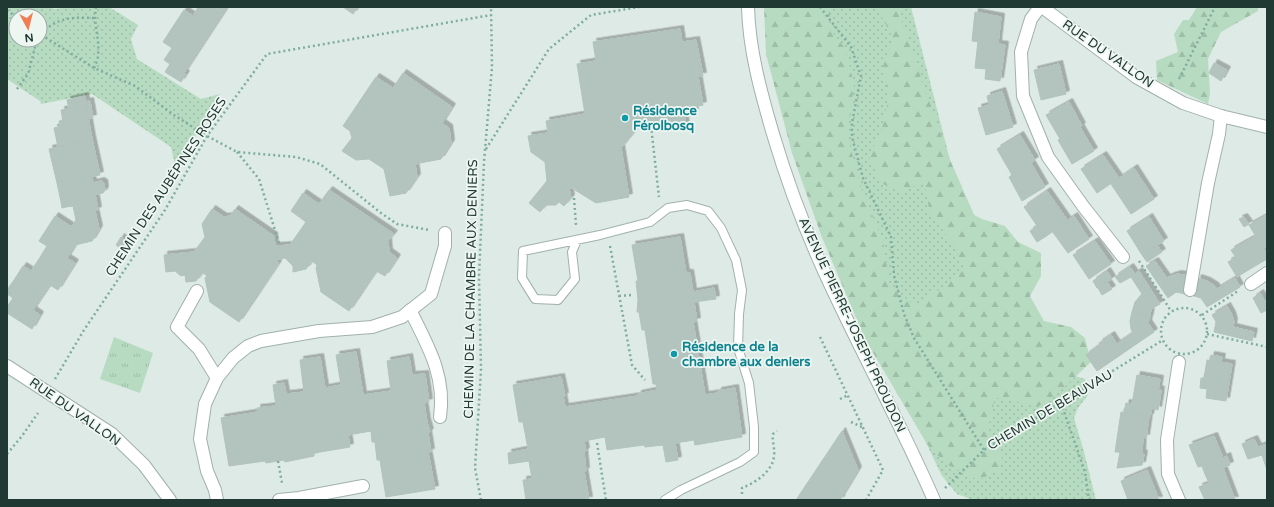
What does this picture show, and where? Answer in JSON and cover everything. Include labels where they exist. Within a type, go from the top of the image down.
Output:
[{"type":"street","name":"AVENUE PIERRE-JOSEPH PROUDON","points":[[748,7],[748,28],[763,100],[781,162],[802,218],[823,269],[934,500]]},
{"type":"street","name":"RUE DU VALLON","points":[[1041,7],[1136,77],[1183,103],[1221,116],[1267,127]]},
{"type":"street","points":[[1041,7],[1031,20],[1021,52],[1023,96],[1048,157],[1083,206],[1123,257]]},
{"type":"street","points":[[1190,290],[1221,116]]},
{"type":"street","points":[[217,500],[207,471],[200,439],[205,404],[217,378],[233,358],[248,346],[261,340],[319,331],[372,327],[402,317],[431,294],[445,246],[445,233]]},
{"type":"street","points":[[1251,284],[1267,273]]},
{"type":"street","points":[[196,291],[177,328],[198,349],[217,378]]},
{"type":"street","points":[[410,310],[438,368],[442,402],[440,417]]},
{"type":"street","points":[[1179,358],[1167,440],[1168,474],[1179,500]]},
{"type":"street","name":"RUE DU VALLON","points":[[7,366],[112,434],[144,465],[170,500]]},
{"type":"street","points":[[282,500],[363,486]]},
{"type":"lane","points":[[577,240],[572,252],[575,279],[558,300],[535,299],[522,278],[523,251],[608,233],[650,222],[668,208],[687,205],[708,211],[721,228],[736,260],[742,290],[739,314],[738,348],[749,383],[754,427],[754,452],[740,462],[681,490],[665,500]]},
{"type":"path","points":[[94,68],[98,57],[94,18],[96,7]]},
{"type":"path","name":"CHEMIN DE LA CHAMBRE AUX DENIERS","points":[[481,500],[475,468],[481,370],[479,277],[485,149],[492,67],[491,7]]},
{"type":"path","points":[[485,149],[549,49],[591,15],[639,7]]},
{"type":"path","points":[[820,7],[851,47],[861,76],[852,123],[852,137],[864,178],[891,237],[894,275],[904,314],[914,338],[984,450]]},
{"type":"path","points":[[1179,79],[1215,7]]},
{"type":"path","name":"CHEMIN DES AUBÉPINES ROSES","points":[[53,383],[84,330],[165,210],[207,136],[267,54],[491,15]]},
{"type":"path","points":[[48,28],[59,20],[73,17],[94,18]]},
{"type":"path","points":[[48,39],[94,68],[135,86],[174,115],[207,136],[237,152],[259,179],[279,244]]},
{"type":"path","points":[[17,89],[28,74],[35,48]]},
{"type":"path","points":[[651,126],[661,213]]},
{"type":"path","points":[[237,152],[296,157],[320,164],[397,224],[445,233]]},
{"type":"path","points":[[574,198],[577,240]]},
{"type":"path","points":[[608,233],[632,365],[645,380]]},
{"type":"path","points":[[1123,257],[1138,260],[1171,311],[1186,307]]},
{"type":"path","points":[[1202,315],[1251,284]]},
{"type":"path","points":[[619,296],[631,295]]},
{"type":"path","points":[[1179,358],[1200,348],[1208,334],[1206,320],[1202,315],[1192,309]]},
{"type":"path","name":"CHEMIN DE BEAUVAU","points":[[944,489],[984,450],[1163,340],[1161,332],[1162,324],[1165,317],[1171,311]]},
{"type":"path","points":[[1208,334],[1267,347]]},
{"type":"path","points":[[820,337],[883,470],[866,500]]},
{"type":"path","points":[[840,399],[848,395]]},
{"type":"path","points":[[1062,403],[1085,472],[1089,500]]},
{"type":"path","points":[[7,454],[38,413]]},
{"type":"path","points":[[851,422],[864,428]]},
{"type":"path","points":[[742,494],[742,488],[756,481],[769,468],[774,458],[772,441],[774,434],[777,431]]},
{"type":"path","points":[[597,443],[606,500]]},
{"type":"path","points":[[278,462],[282,500]]},
{"type":"green space","points":[[7,7],[51,7],[54,9],[70,7],[109,7],[138,25],[131,39],[137,59],[201,99],[220,94],[176,169],[171,147],[92,94],[41,104],[40,101],[7,79]]},
{"type":"green space","points":[[764,7],[832,7],[830,11],[829,28],[845,48],[854,84],[847,135],[861,187],[883,242],[890,287],[916,306],[948,283],[964,268],[953,244],[930,213],[924,182],[900,192],[881,183],[869,156],[882,129],[889,96],[883,66],[894,39],[876,7],[901,7],[900,17],[909,39],[921,78],[950,160],[974,215],[1005,226],[1018,242],[1041,253],[1041,276],[1030,296],[1044,321],[1071,327],[1085,338],[1091,362],[1058,393],[1037,407],[1007,399],[995,398],[988,428],[1002,456],[1000,470],[978,480],[946,464],[927,444],[865,339],[821,235],[792,153],[766,54]]},
{"type":"green space","points":[[767,7],[911,7],[950,160],[974,215],[1047,368],[1085,379],[1088,395],[1078,408],[1074,418],[1096,500],[973,500],[957,494],[942,476],[873,332]]},
{"type":"green space","points":[[1197,7],[1258,7],[1258,11],[1221,32],[1208,59],[1210,94],[1208,104],[1157,80],[1156,61],[1178,52],[1174,34],[1183,20],[1189,20]]},
{"type":"green space","points":[[114,337],[153,353],[140,393],[100,379]]},
{"type":"building","points":[[198,7],[209,7],[222,15],[203,44],[174,25],[184,10],[193,16]]},
{"type":"building","points":[[209,7],[227,7],[222,15]]},
{"type":"building","points":[[343,7],[358,7],[353,14]]},
{"type":"building","points":[[975,12],[1001,17],[998,44],[972,41]]},
{"type":"building","points":[[174,25],[203,44],[184,73],[186,74],[181,82],[165,72],[170,64],[164,60],[172,48],[163,42]]},
{"type":"building","name":"Résidence Férolbosq","points":[[680,29],[682,42],[696,40],[703,76],[698,76],[703,105],[694,107],[695,112],[684,114],[686,127],[666,131],[657,122],[639,126],[621,148],[629,197],[596,203],[575,190],[575,188],[569,188],[571,198],[564,206],[559,202],[556,205],[546,205],[540,212],[529,203],[547,181],[545,162],[531,152],[528,136],[548,133],[546,121],[585,114],[577,64],[596,61],[593,42]]},
{"type":"building","points":[[978,41],[1005,45],[1000,81],[985,79],[986,69],[975,68]]},
{"type":"building","points":[[1214,63],[1227,70],[1221,81],[1209,73]]},
{"type":"building","points":[[1059,64],[1066,94],[1041,100],[1034,70]]},
{"type":"building","points":[[403,73],[452,107],[442,123],[449,128],[451,143],[441,159],[415,164],[417,177],[406,193],[390,196],[384,169],[369,159],[356,160],[342,151],[352,138],[350,131],[343,126],[376,77],[393,88]]},
{"type":"building","points":[[1002,91],[1013,127],[986,135],[978,108],[989,105],[987,96]]},
{"type":"building","points":[[85,96],[92,139],[58,147],[54,128],[64,126],[61,110],[69,109],[67,100]]},
{"type":"building","points":[[90,101],[93,118],[88,119],[86,102]]},
{"type":"building","points":[[1069,102],[1082,126],[1060,139],[1046,115]]},
{"type":"building","points":[[63,120],[64,126],[60,127],[59,121]]},
{"type":"building","points":[[1080,127],[1094,151],[1072,164],[1058,140]]},
{"type":"building","points":[[1020,135],[1035,160],[1012,175],[997,149]]},
{"type":"building","points":[[92,139],[100,175],[57,183],[49,149]]},
{"type":"building","points":[[1103,155],[1119,178],[1097,193],[1081,169]]},
{"type":"building","points":[[1031,163],[1045,187],[1022,201],[1009,177]]},
{"type":"building","points":[[1134,168],[1154,199],[1131,214],[1111,184]]},
{"type":"building","points":[[92,176],[93,183],[101,181],[104,183],[105,190],[103,193],[95,194],[98,210],[95,211],[99,229],[92,241],[71,227],[76,220],[73,206],[66,207],[65,201],[61,202],[57,183]]},
{"type":"building","points":[[329,190],[394,234],[388,241],[389,252],[397,258],[385,276],[376,271],[349,311],[321,292],[316,268],[317,265],[312,261],[306,269],[293,272],[293,266],[285,258],[277,259],[278,264],[239,322],[210,302],[205,278],[207,276],[202,272],[196,281],[186,282],[185,275],[181,276],[175,271],[166,272],[164,255],[194,252],[205,237],[202,224],[212,209],[224,217],[230,216],[235,209],[274,236],[275,246],[290,245],[306,222],[291,211],[303,193],[319,204]]},
{"type":"building","points":[[1047,191],[1068,221],[1045,237],[1024,207]]},
{"type":"building","points":[[65,201],[66,207],[62,208],[61,202]]},
{"type":"building","points":[[1267,215],[1267,246],[1263,248],[1249,225]]},
{"type":"building","points":[[55,216],[82,234],[67,258],[75,263],[66,277],[39,259],[47,246],[39,241]]},
{"type":"building","points":[[1074,216],[1089,239],[1068,253],[1052,231]]},
{"type":"building","points":[[1149,217],[1164,241],[1142,255],[1127,231]]},
{"type":"building","points":[[1244,217],[1249,224],[1244,227],[1239,219]]},
{"type":"building","points":[[1037,226],[1045,237],[1037,242],[1030,231]]},
{"type":"building","points":[[82,234],[92,241],[75,245]]},
{"type":"building","points":[[1256,236],[1267,254],[1267,259],[1245,272],[1231,250]]},
{"type":"building","points":[[121,237],[126,241],[121,248],[116,245]]},
{"type":"building","name":"Résidence de la chambre aux deniers","points":[[680,237],[686,273],[690,273],[693,292],[714,288],[716,299],[694,302],[697,321],[693,322],[705,395],[735,388],[742,437],[695,445],[694,440],[675,443],[678,460],[666,462],[663,445],[645,447],[644,445],[607,450],[605,437],[584,441],[586,451],[584,452],[586,471],[584,471],[589,500],[526,500],[523,480],[532,479],[529,461],[509,464],[508,453],[528,449],[523,422],[519,422],[513,385],[561,377],[565,396],[563,396],[565,407],[638,396],[638,394],[657,390],[656,384],[653,384],[645,330],[642,330],[639,312],[637,312],[638,300],[636,281],[638,281],[632,245]]},
{"type":"building","points":[[1095,241],[1111,264],[1089,279],[1073,255]]},
{"type":"building","points":[[1157,245],[1162,252],[1147,262],[1142,255]]},
{"type":"building","points":[[1236,257],[1245,272],[1237,277],[1228,262]]},
{"type":"building","points":[[39,259],[66,277],[58,290],[50,285],[41,298],[14,280],[23,266],[31,271]]},
{"type":"building","points":[[1155,261],[1167,278],[1178,274],[1188,276],[1185,294],[1176,292],[1168,298],[1146,266]]},
{"type":"building","points":[[1130,267],[1135,274],[1139,271],[1160,304],[1151,309],[1150,316],[1132,312],[1135,302],[1142,294],[1131,277],[1120,283],[1115,277]]},
{"type":"building","points":[[1107,271],[1112,279],[1097,288],[1093,281]]},
{"type":"building","points":[[1198,278],[1207,281],[1217,289],[1235,278],[1240,287],[1207,307],[1201,298],[1194,296]]},
{"type":"building","points":[[14,280],[41,298],[33,310],[40,315],[32,329],[7,313],[7,307],[13,298],[7,294],[7,290]]},
{"type":"building","points":[[1107,282],[1112,289],[1102,295],[1098,288]]},
{"type":"building","points":[[1260,293],[1267,304],[1267,310],[1261,313],[1253,298]]},
{"type":"building","points":[[1227,306],[1234,322],[1233,327],[1254,332],[1252,341],[1214,332],[1216,322],[1212,315]]},
{"type":"building","points":[[1132,312],[1150,316],[1148,323],[1154,332],[1097,371],[1086,355],[1100,345],[1099,343],[1111,335],[1117,344],[1133,333],[1130,321]]},
{"type":"building","points":[[356,352],[363,395],[391,391],[387,361],[409,357],[412,375],[425,374],[429,402],[424,403],[430,432],[428,433],[431,452],[428,452],[435,489],[386,497],[380,460],[377,460],[375,442],[372,442],[371,431],[348,435],[350,447],[314,453],[314,456],[285,462],[284,460],[266,463],[265,461],[229,466],[221,418],[258,412],[257,408],[276,406],[273,385],[284,383],[286,394],[304,392],[300,360],[320,357],[325,388],[341,385],[336,355]]},
{"type":"building","points":[[1211,355],[1222,357],[1221,362],[1210,360]]},
{"type":"building","points":[[1207,360],[1232,364],[1226,401],[1206,398],[1207,389],[1200,388],[1201,378],[1204,378]]},
{"type":"building","points":[[1137,375],[1160,379],[1157,398],[1160,398],[1158,410],[1152,408],[1150,417],[1124,413],[1126,403],[1132,404]]},
{"type":"building","points":[[1158,389],[1161,390],[1160,398],[1157,398]]},
{"type":"building","points":[[1121,412],[1149,417],[1146,438],[1143,437],[1142,453],[1144,454],[1142,465],[1117,468],[1120,452],[1115,452]]},
{"type":"building","points":[[842,431],[858,470],[841,500],[796,500]]},
{"type":"building","points":[[1214,436],[1223,458],[1227,456],[1230,465],[1205,474],[1202,466],[1198,467],[1189,445]]},
{"type":"building","points":[[1254,439],[1258,447],[1267,444],[1267,470],[1262,455],[1248,459],[1242,444]]},
{"type":"building","points":[[1223,468],[1235,500],[1205,500],[1199,487],[1209,483],[1205,474]]},
{"type":"building","points":[[1147,470],[1159,500],[1128,500],[1121,481]]},
{"type":"place","name":"Résidence Férolbosq","points":[[625,118]]},
{"type":"place","name":"Résidence de la chambre aux deniers","points":[[674,354]]}]
